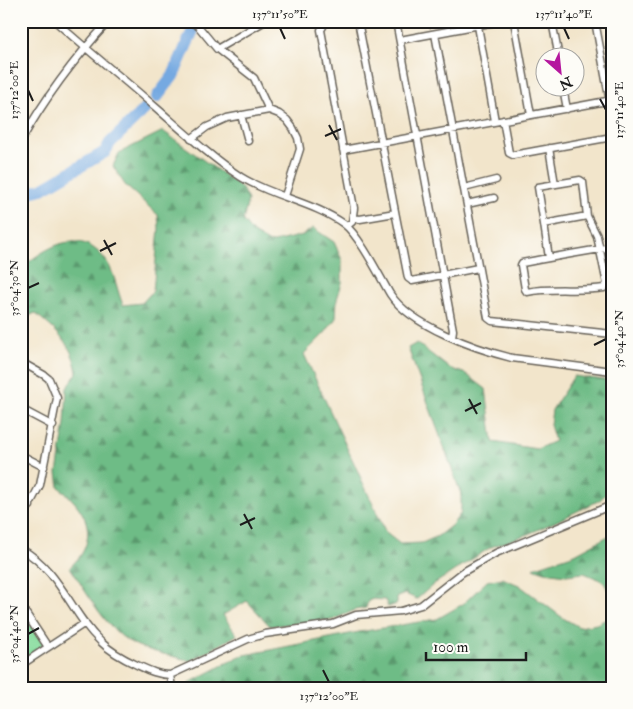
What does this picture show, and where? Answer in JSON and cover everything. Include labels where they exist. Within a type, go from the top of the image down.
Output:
[{"type":"street","points":[[55,21],[222,164],[243,178],[330,215],[347,226],[392,296],[401,307],[417,320],[452,337],[512,358],[612,371]]},
{"type":"street","points":[[21,141],[40,110],[85,47],[109,21]]},
{"type":"street","points":[[217,48],[265,21]]},
{"type":"street","points":[[326,21],[321,30],[354,208],[353,218],[347,226]]},
{"type":"street","points":[[358,21],[408,278],[412,281],[478,268]]},
{"type":"street","points":[[396,21],[453,330],[452,337]]},
{"type":"street","points":[[400,40],[501,21]]},
{"type":"street","points":[[514,21],[531,115]]},
{"type":"street","points":[[552,21],[557,48]]},
{"type":"street","points":[[595,21],[612,113]]},
{"type":"street","points":[[193,23],[217,48],[254,78],[269,110]]},
{"type":"street","points":[[478,26],[495,121]]},
{"type":"street","points":[[435,34],[489,320],[612,334]]},
{"type":"street","points":[[565,98],[567,109]]},
{"type":"street","points":[[344,150],[611,101]]},
{"type":"street","points":[[191,139],[207,127],[226,118],[269,110],[278,114],[287,120],[298,138],[300,149],[285,196]]},
{"type":"street","points":[[241,115],[248,141]]},
{"type":"street","points":[[503,120],[510,153],[513,155],[612,137]]},
{"type":"street","points":[[550,148],[555,184]]},
{"type":"street","points":[[464,188],[496,180]]},
{"type":"street","points":[[549,258],[537,188],[539,186],[582,180],[587,216],[596,232],[600,249],[606,284],[604,288],[595,289],[543,289],[527,292],[522,263],[600,249],[612,248]]},
{"type":"street","points":[[467,204],[494,198]]},
{"type":"street","points":[[353,218],[360,219],[395,214]]},
{"type":"street","points":[[544,224],[587,216]]},
{"type":"street","points":[[21,362],[44,375],[52,382],[57,398],[38,491],[21,521]]},
{"type":"street","points":[[21,409],[52,426]]},
{"type":"street","points":[[21,454],[44,467]]},
{"type":"street","points":[[21,501],[30,506]]},
{"type":"street","points":[[21,549],[39,561],[49,571],[85,623],[100,641],[121,657],[157,673],[170,675],[248,638],[333,624],[356,615],[401,611],[421,605],[463,572],[496,553],[607,507],[612,502]]},
{"type":"street","points":[[21,606],[48,647]]},
{"type":"street","points":[[21,666],[85,623]]},
{"type":"street","points":[[170,675],[172,688]]},
{"type":"street","points":[[71,688],[75,686],[82,688]]},
{"type":"green space","points":[[163,131],[241,187],[248,200],[243,221],[253,233],[270,243],[303,235],[313,228],[334,242],[342,260],[342,283],[337,299],[336,318],[325,333],[304,354],[386,533],[400,544],[422,543],[438,536],[452,525],[461,513],[461,494],[408,348],[417,343],[449,368],[466,374],[486,389],[493,442],[537,449],[555,441],[550,425],[552,410],[574,376],[612,381],[612,488],[600,500],[555,522],[491,547],[434,584],[417,599],[405,594],[397,597],[397,604],[388,607],[385,600],[373,599],[368,601],[366,608],[355,610],[332,620],[270,626],[247,601],[223,615],[237,635],[191,661],[158,653],[127,640],[99,612],[70,567],[81,555],[88,535],[87,526],[80,509],[59,487],[57,473],[65,424],[67,388],[77,373],[72,354],[50,326],[35,313],[21,320],[21,268],[53,247],[75,242],[86,244],[97,251],[107,262],[112,271],[123,305],[142,303],[153,291],[159,228],[158,215],[125,185],[113,166],[119,153]]},
{"type":"green space","points":[[612,534],[612,597],[603,581],[584,573],[566,575],[533,568],[575,554]]},
{"type":"green space","points":[[502,578],[519,585],[563,618],[579,627],[597,624],[612,616],[612,688],[188,688],[189,683],[240,656],[359,632],[437,619],[463,604],[487,581]]},
{"type":"green space","points":[[21,611],[43,643],[42,646],[21,660]]},
{"type":"waterway","points":[[157,97],[173,76],[197,21]]},
{"type":"waterway","points":[[21,194],[42,189],[105,152],[110,143],[147,107]]}]
